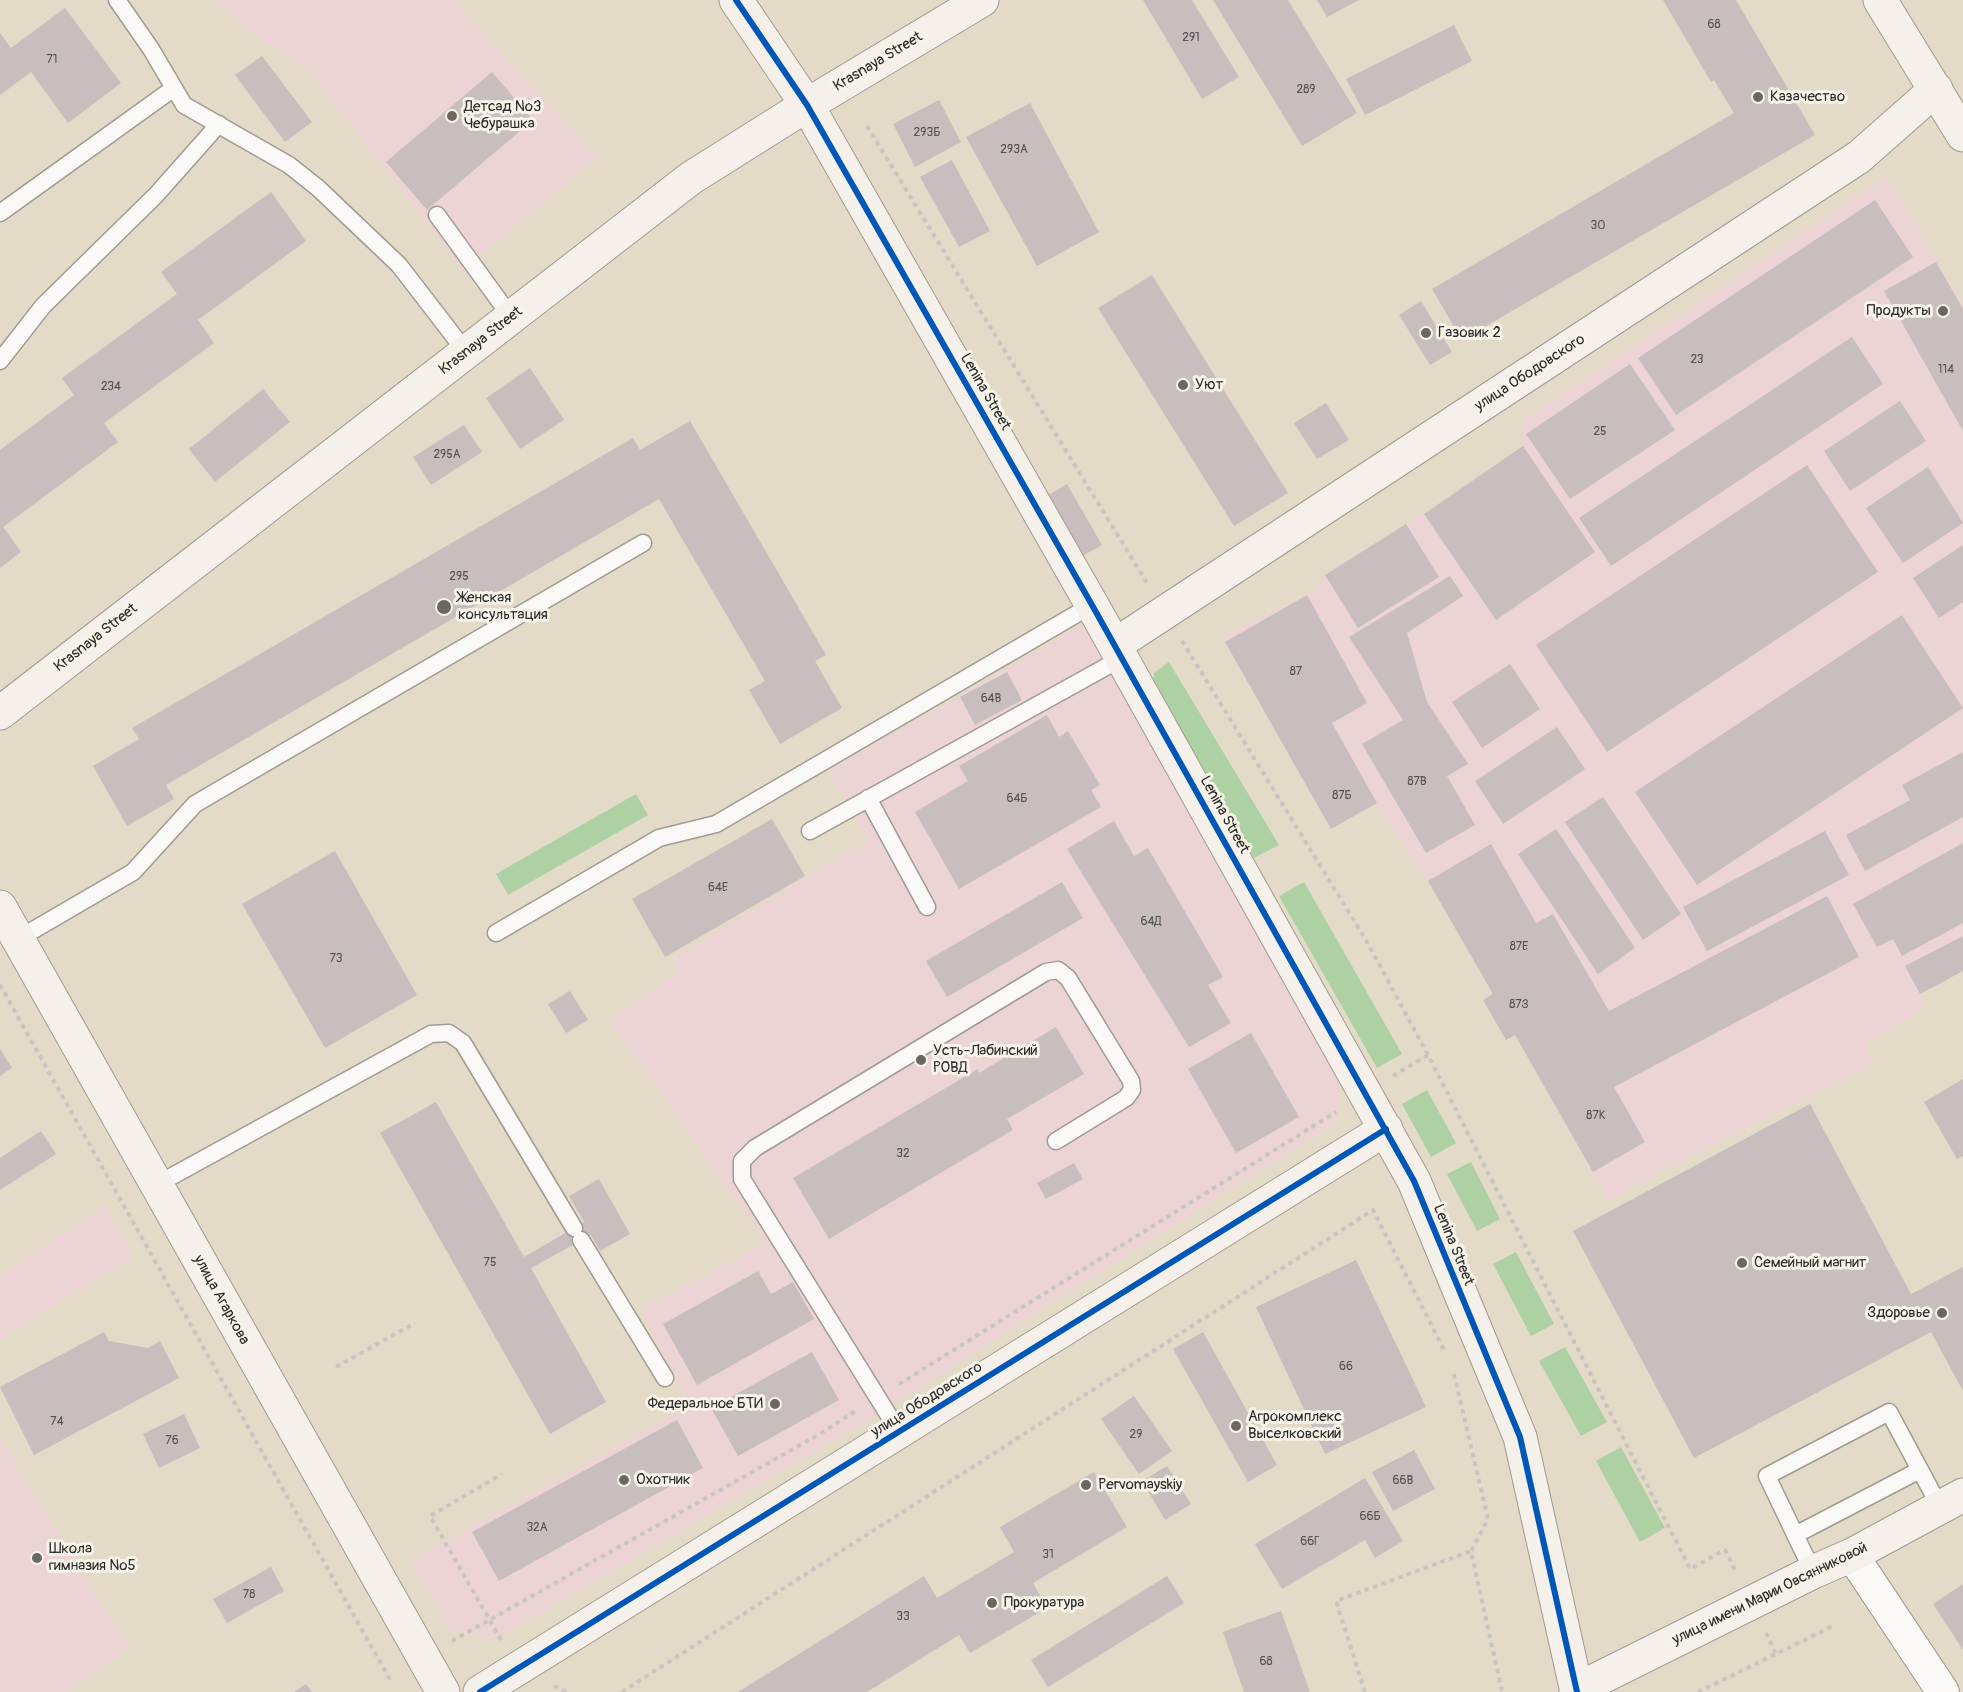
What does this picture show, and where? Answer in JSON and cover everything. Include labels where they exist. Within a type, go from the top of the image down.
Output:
[{"type":"street","name":"Lenina Street","points":[[736,0],[807,105],[1092,605],[1414,1181],[1520,1437],[1576,1691]]},
{"type":"street","name":"Krasnaya Street","points":[[0,713],[691,178],[982,0]]},
{"type":"street","points":[[1880,0],[1963,135]]},
{"type":"street","name":"улица Ободовского","points":[[1118,652],[1165,613],[1859,157],[1936,89]]},
{"type":"street","name":"улица Агаркова","points":[[0,907],[443,1692]]},
{"type":"street","name":"улица Ободовского","points":[[480,1692],[1386,1129]]},
{"type":"street","name":"улица имени Марии Овсянниковой","points":[[1576,1691],[1813,1572],[1852,1555],[1952,1501]]},
{"type":"street","points":[[1852,1555],[1943,1692]]},
{"type":"lane","points":[[117,0],[151,49],[184,105],[289,165],[318,188],[399,265],[466,352]]},
{"type":"lane","points":[[0,213],[174,88]]},
{"type":"lane","points":[[0,361],[43,306],[156,195],[219,124]]},
{"type":"lane","points":[[437,215],[511,317]]},
{"type":"lane","points":[[18,939],[133,872],[195,804],[209,795],[643,543]]},
{"type":"lane","points":[[496,933],[659,838],[716,824],[1092,605]]},
{"type":"lane","points":[[810,831],[1118,652]]},
{"type":"lane","points":[[868,798],[927,907]]},
{"type":"lane","points":[[899,1432],[742,1179],[742,1161],[755,1148],[1046,972],[1058,970],[1068,978],[1131,1081],[1132,1090],[1126,1098],[1056,1141]]},
{"type":"lane","points":[[156,1185],[431,1034],[448,1033],[463,1043],[664,1378]]},
{"type":"lane","points":[[1813,1572],[1767,1476],[1889,1412],[1920,1470],[1952,1501]]},
{"type":"lane","points":[[1795,1535],[1920,1470]]},
{"type":"path","points":[[867,126],[1366,940],[1428,1055],[1690,1569],[1725,1550],[1776,1654]]},
{"type":"path","points":[[489,1619],[878,1398],[1428,1055]]},
{"type":"path","points":[[622,1692],[1373,1210],[1447,1358]]},
{"type":"path","points":[[336,1367],[415,1323]]},
{"type":"path","points":[[1453,1368],[1488,1519],[1471,1551],[1502,1692]]},
{"type":"path","points":[[502,1474],[430,1516],[518,1669],[567,1692]]},
{"type":"path","points":[[1365,1692],[1336,1601],[1471,1551]]},
{"type":"path","points":[[1698,1692],[1833,1626]]},
{"type":"shaded area","name":"Детсад №3 Чебурашка","points":[[216,0],[457,0],[470,19],[598,158],[462,269],[312,74],[246,28]]},
{"type":"shaded area","points":[[1886,176],[1963,303],[1963,971],[1920,994],[1926,1005],[1908,1019],[1865,1043],[1875,1063],[1607,1200],[1515,1035],[1506,1040],[1483,1000],[1493,994],[1428,881],[1377,804],[1331,829],[1221,636],[1307,595],[1325,575],[1424,514],[1523,446],[1521,434],[1527,417]]},
{"type":"shaded area","points":[[1085,623],[1341,1069],[1337,1122],[857,1427],[495,1640],[449,1629],[410,1561],[690,1405],[639,1310],[766,1243],[609,1020],[680,972],[672,959],[868,840],[828,771]]},
{"type":"shaded area","points":[[106,1207],[133,1256],[0,1340],[0,1274]]},
{"type":"shaded area","name":"Школа гимназия №5","points":[[0,1436],[130,1648],[65,1692],[0,1692]]},
{"type":"green space","points":[[1169,662],[1279,845],[1254,858],[1153,688],[1154,673]]},
{"type":"green space","points":[[636,794],[648,815],[508,895],[496,874]]},
{"type":"green space","points":[[1304,882],[1402,1054],[1377,1068],[1279,896]]},
{"type":"green space","points":[[1427,1090],[1456,1143],[1431,1157],[1402,1104]]},
{"type":"green space","points":[[1471,1162],[1500,1219],[1477,1231],[1447,1174]]},
{"type":"green space","points":[[1516,1252],[1554,1324],[1531,1336],[1493,1264]]},
{"type":"green space","points":[[1565,1347],[1607,1422],[1581,1436],[1539,1361]]},
{"type":"green space","points":[[1621,1447],[1665,1528],[1640,1542],[1596,1461]]},
{"type":"building","points":[[1143,0],[1192,0],[1239,77],[1202,99]]},
{"type":"building","points":[[1213,0],[1288,0],[1357,113],[1302,146]]},
{"type":"building","points":[[1317,0],[1359,0],[1327,17]]},
{"type":"building","points":[[1663,0],[1736,0],[1815,135],[1462,340],[1432,289],[1734,113],[1714,80],[1711,82]]},
{"type":"building","points":[[65,8],[121,83],[68,123],[31,72],[0,95],[0,33],[11,48]]},
{"type":"building","points":[[1454,25],[1472,61],[1365,115],[1346,79]]},
{"type":"building","points":[[262,56],[312,122],[285,142],[235,75]]},
{"type":"building","points":[[492,72],[533,120],[427,210],[386,162]]},
{"type":"building","points":[[939,100],[961,142],[915,167],[893,124]]},
{"type":"building","points":[[1030,103],[1099,232],[1037,266],[966,137]]},
{"type":"building","points":[[952,160],[990,231],[959,247],[920,177]]},
{"type":"building","points":[[271,192],[306,241],[198,320],[214,343],[104,423],[118,442],[3,527],[21,552],[0,568],[0,450],[74,395],[62,378],[177,294],[161,272]]},
{"type":"building","points":[[1875,200],[1913,257],[1676,415],[1638,358]]},
{"type":"building","points":[[1936,262],[1963,309],[1963,431],[1884,291]]},
{"type":"building","name":"Уют","points":[[1152,275],[1288,493],[1234,526],[1098,308]]},
{"type":"building","name":"Газовик 2","points":[[1421,301],[1452,352],[1430,365],[1399,315]]},
{"type":"building","points":[[1852,337],[1883,384],[1611,566],[1579,518]]},
{"type":"building","points":[[1630,364],[1675,430],[1570,499],[1526,434]]},
{"type":"building","points":[[530,368],[564,420],[520,449],[486,398]]},
{"type":"building","points":[[263,389],[290,422],[215,482],[189,449]]},
{"type":"building","points":[[1900,401],[1926,441],[1850,491],[1824,451]]},
{"type":"building","points":[[1326,403],[1349,440],[1317,459],[1294,423]]},
{"type":"building","points":[[690,421],[826,655],[815,661],[842,708],[780,744],[749,690],[765,681],[659,499],[166,785],[174,799],[127,826],[93,766],[139,739],[132,728],[633,438],[640,450]]},
{"type":"building","points":[[464,425],[482,452],[431,485],[413,457]]},
{"type":"building","points":[[1523,446],[1595,552],[1496,620],[1424,514]]},
{"type":"building","points":[[1807,465],[1878,572],[1607,752],[1536,645]]},
{"type":"building","points":[[1928,467],[1963,523],[1903,563],[1866,508]]},
{"type":"building","points":[[1067,484],[1102,545],[1077,559],[1042,499]]},
{"type":"building","points":[[1406,524],[1439,577],[1358,628],[1325,575]]},
{"type":"building","points":[[1963,545],[1963,602],[1939,618],[1913,578]]},
{"type":"building","points":[[1450,576],[1463,596],[1407,633],[1427,702],[1468,764],[1447,776],[1475,825],[1426,853],[1362,744],[1403,720],[1349,637]]},
{"type":"building","points":[[1307,595],[1367,703],[1332,723],[1377,803],[1331,829],[1225,642]]},
{"type":"building","points":[[1902,615],[1963,708],[1697,885],[1635,792]]},
{"type":"building","points":[[1510,664],[1540,709],[1482,748],[1452,702]]},
{"type":"building","points":[[1007,672],[1022,700],[975,725],[960,697]]},
{"type":"building","points":[[1047,715],[1059,737],[1068,731],[1100,785],[1091,790],[1101,807],[959,889],[915,812],[968,781],[959,766]]},
{"type":"building","points":[[1557,727],[1585,769],[1503,824],[1475,781]]},
{"type":"building","points":[[1963,752],[1963,817],[1865,871],[1846,835],[1910,800],[1902,785]]},
{"type":"building","points":[[1603,797],[1681,914],[1643,940],[1565,822]]},
{"type":"building","points":[[772,819],[805,876],[665,957],[632,899]]},
{"type":"building","points":[[1114,821],[1134,856],[1148,848],[1223,977],[1208,985],[1231,1023],[1189,1047],[1067,849]]},
{"type":"building","points":[[1556,829],[1635,948],[1598,974],[1518,854]]},
{"type":"building","points":[[1825,831],[1849,875],[1707,951],[1683,907]]},
{"type":"building","points":[[1963,843],[1963,923],[1902,956],[1893,939],[1877,947],[1853,904]]},
{"type":"building","points":[[1491,844],[1536,923],[1553,914],[1609,1011],[1827,896],[1859,957],[1614,1087],[1645,1142],[1593,1172],[1515,1035],[1506,1040],[1483,1000],[1493,994],[1428,881]]},
{"type":"building","points":[[335,851],[417,995],[325,1048],[242,904]]},
{"type":"building","points":[[1062,882],[1083,918],[947,997],[926,961]]},
{"type":"building","points":[[1963,936],[1963,971],[1920,994],[1905,966]]},
{"type":"building","points":[[570,991],[588,1020],[566,1033],[548,1004]]},
{"type":"building","points":[[1056,1027],[1084,1074],[1007,1119],[1013,1130],[829,1239],[793,1178],[978,1069],[979,1073]]},
{"type":"building","points":[[1251,1033],[1299,1117],[1236,1153],[1188,1069]]},
{"type":"building","points":[[0,1049],[12,1068],[0,1076]]},
{"type":"building","points":[[1963,1079],[1963,1156],[1957,1159],[1924,1102]]},
{"type":"building","points":[[436,1102],[524,1257],[584,1222],[569,1196],[599,1179],[630,1234],[600,1251],[591,1235],[531,1268],[606,1402],[550,1434],[380,1133]]},
{"type":"building","name":"Семейный магнит","points":[[1810,1104],[1911,1294],[1963,1267],[1963,1391],[1931,1332],[1694,1458],[1573,1231]]},
{"type":"building","points":[[41,1131],[56,1154],[0,1190],[0,1158]]},
{"type":"building","points":[[1074,1163],[1083,1179],[1046,1199],[1037,1183]]},
{"type":"building","points":[[1356,1260],[1426,1407],[1325,1454],[1256,1307]]},
{"type":"building","points":[[758,1271],[771,1294],[793,1282],[814,1319],[697,1385],[663,1324]]},
{"type":"building","points":[[104,1332],[109,1341],[148,1348],[160,1341],[179,1378],[34,1455],[0,1387]]},
{"type":"building","name":"Агрокомплекс Выселковский","points":[[1203,1332],[1277,1465],[1248,1482],[1173,1349]]},
{"type":"building","name":"Федеральное БТИ","points":[[812,1352],[839,1400],[738,1456],[711,1408]]},
{"type":"building","points":[[1134,1396],[1172,1451],[1139,1474],[1101,1419]]},
{"type":"building","points":[[184,1414],[200,1448],[159,1468],[143,1434]]},
{"type":"building","points":[[677,1420],[703,1468],[499,1581],[472,1532]]},
{"type":"building","points":[[1414,1450],[1435,1489],[1393,1511],[1372,1472]]},
{"type":"building","points":[[1167,1466],[1191,1504],[1165,1520],[1142,1481]]},
{"type":"building","points":[[1094,1472],[1127,1527],[1033,1583],[1047,1608],[970,1653],[959,1635],[867,1692],[738,1692],[924,1576],[937,1598],[1014,1552],[1000,1527]]},
{"type":"building","points":[[1365,1478],[1403,1541],[1375,1558],[1365,1540],[1282,1589],[1255,1544]]},
{"type":"building","points":[[271,1567],[284,1591],[227,1623],[213,1599]]},
{"type":"building","points":[[1167,1576],[1184,1603],[1048,1687],[1031,1660]]},
{"type":"building","points":[[1963,1584],[1963,1650],[1933,1604]]},
{"type":"building","points":[[1281,1611],[1310,1692],[1244,1692],[1223,1632]]},
{"type":"building","points":[[306,1684],[312,1692],[294,1692]]},
{"type":"cycle path","points":[[736,0],[807,105],[1092,605],[1414,1181],[1520,1437],[1577,1692]]},
{"type":"cycle path","points":[[480,1692],[1386,1129]]},
{"type":"place","name":"Казачество","points":[[1758,97]]},
{"type":"place","name":"Детсад №3 Чебурашка","points":[[452,116]]},
{"type":"place","name":"Продукты","points":[[1943,311]]},
{"type":"place","name":"Газовик 2","points":[[1426,333]]},
{"type":"place","name":"Уют","points":[[1183,385]]},
{"type":"place","name":"Женская консультация","points":[[444,607]]},
{"type":"place","name":"Усть-Лабинский РОВД","points":[[921,1060]]},
{"type":"place","name":"Семейный магнит","points":[[1742,1263]]},
{"type":"place","name":"Здоровье","points":[[1942,1313]]},
{"type":"place","name":"Федеральное БТИ","points":[[775,1404]]},
{"type":"place","name":"Агрокомплекс Выселковский","points":[[1236,1426]]},
{"type":"place","name":"Охотник","points":[[624,1480]]},
{"type":"place","name":"Pervomayskiy","points":[[1086,1485]]},
{"type":"place","name":"Школа гимназия №5","points":[[37,1558]]},
{"type":"place","name":"Прокуратура","points":[[992,1603]]}]
